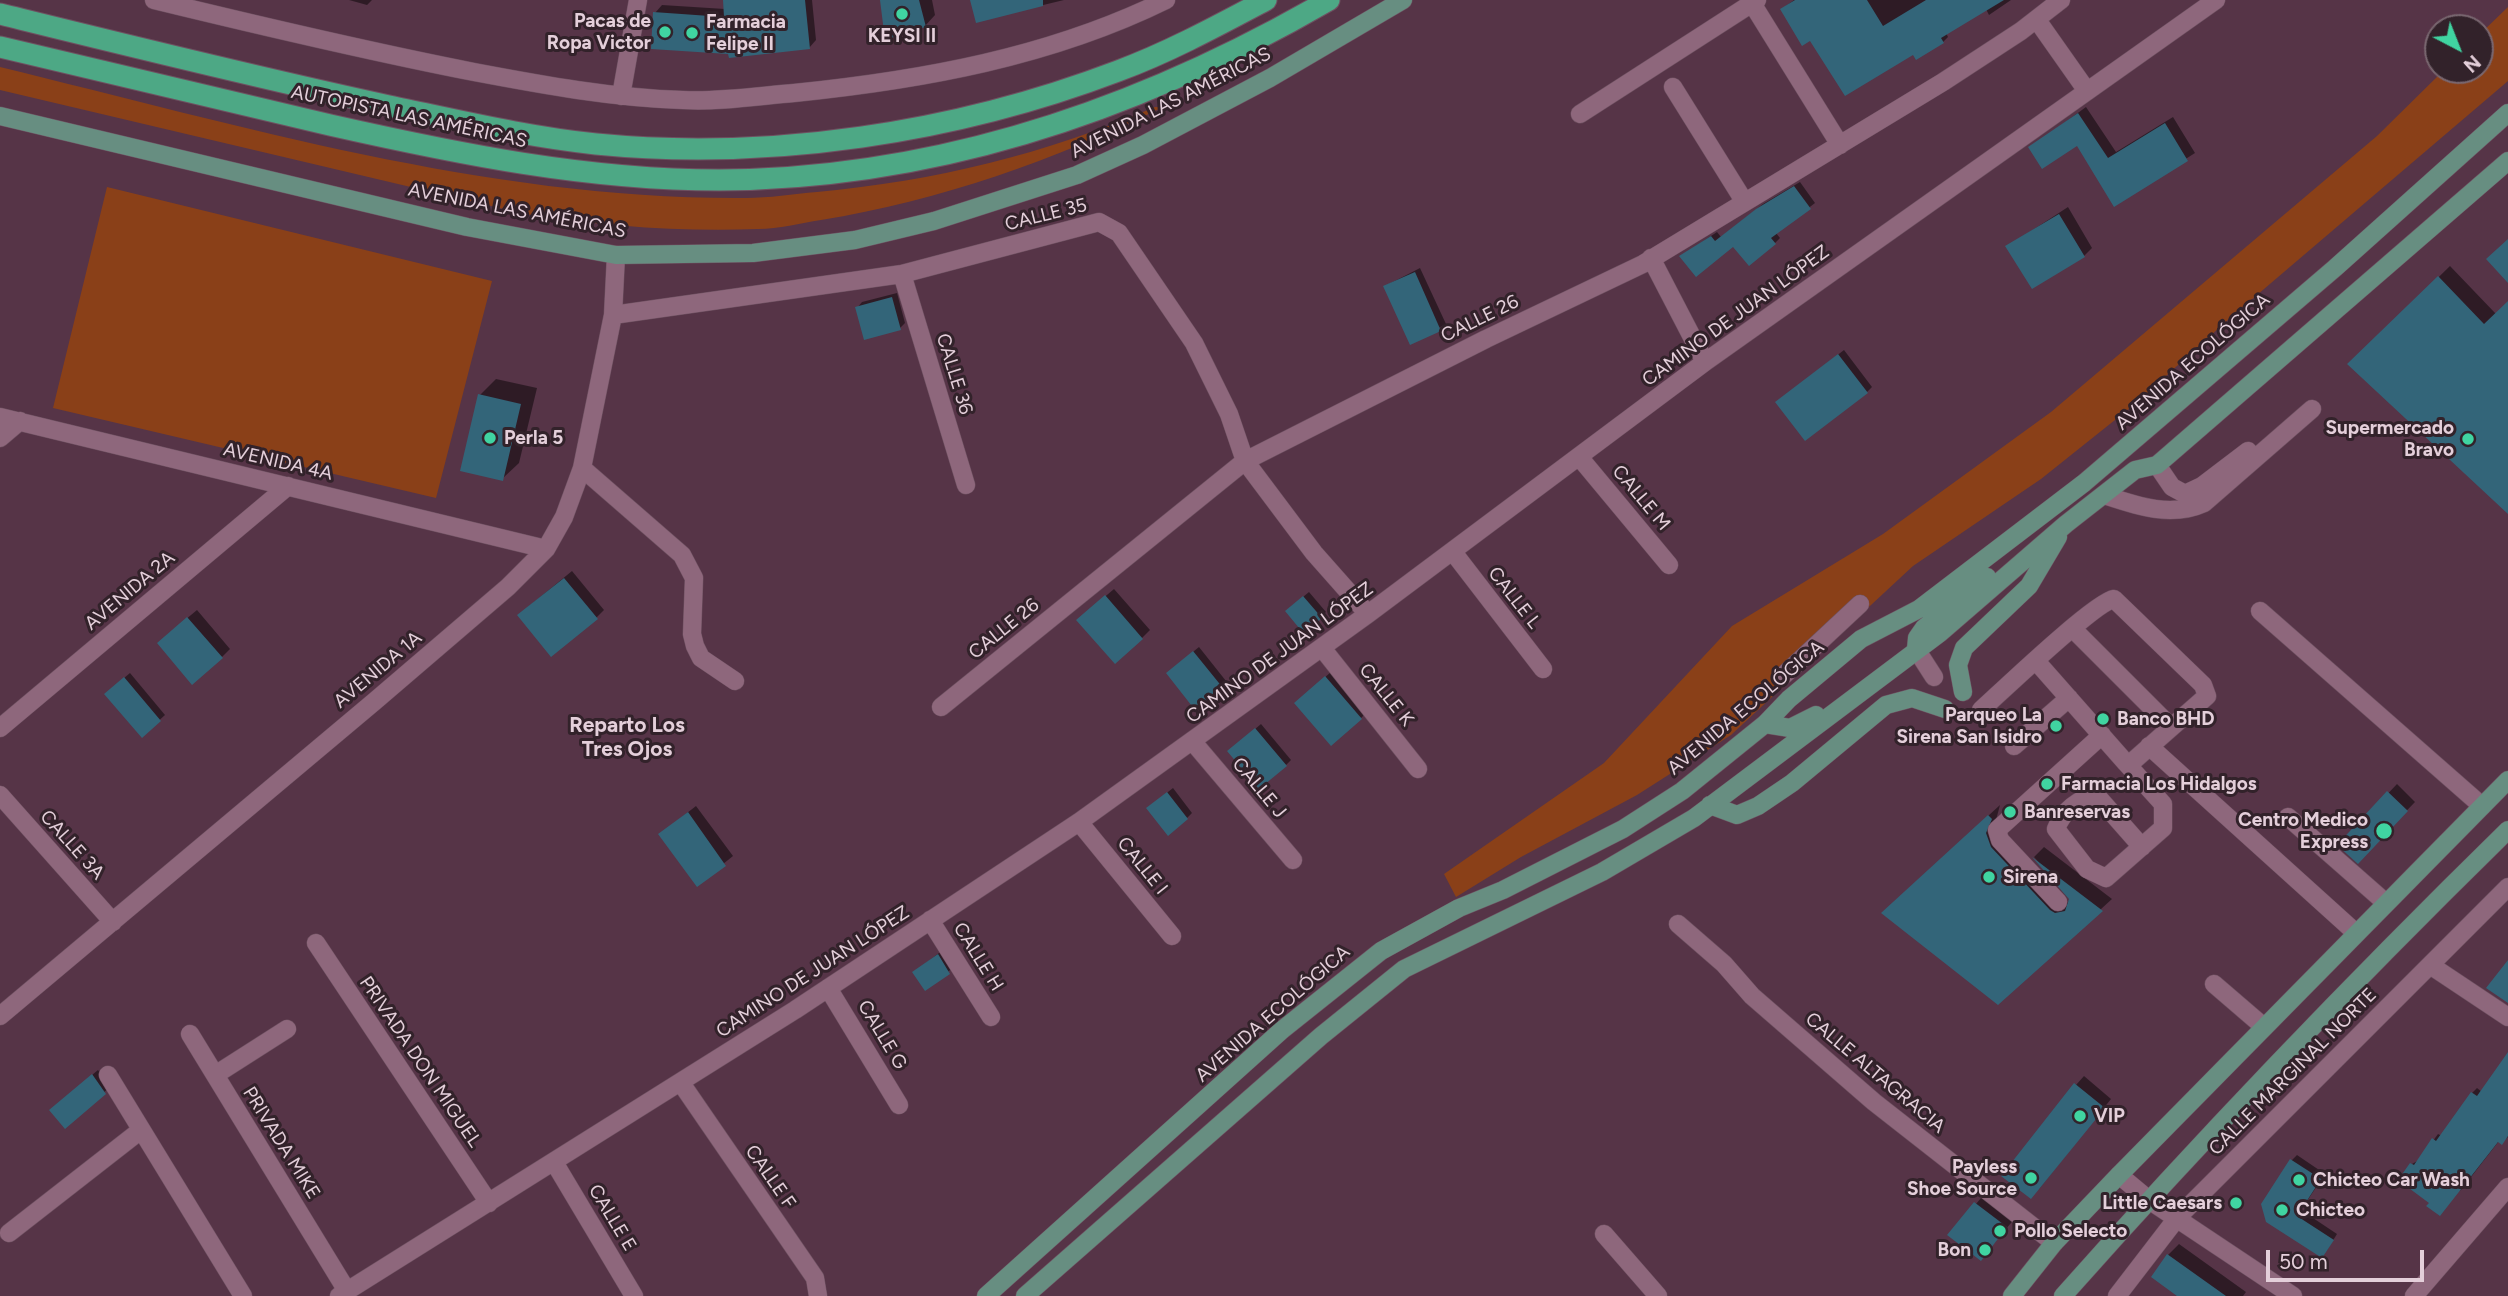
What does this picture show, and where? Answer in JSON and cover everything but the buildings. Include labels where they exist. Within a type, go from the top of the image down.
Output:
[{"type":"highway","name":"AUTOPISTA LAS AMÉRICAS","points":[[0,15],[234,72],[528,133],[595,144],[709,147],[778,145],[844,137],[941,123],[1005,108],[1118,71],[1209,30],[1266,0]]},
{"type":"highway","name":"AUTOPISTA LAS AMÉRICAS","points":[[0,47],[454,153],[582,172],[654,178],[733,179],[784,177],[908,161],[1029,133],[1127,101],[1175,80],[1329,0]]},
{"type":"main road","name":"AVENIDA LAS AMÉRICAS","points":[[0,116],[467,226],[616,255],[753,253],[855,240],[934,221],[1041,189],[1143,145],[1270,78],[1403,0]]},
{"type":"main road","name":"AVENIDA ECOLÓGICA","points":[[986,1296],[1292,1022],[1381,951],[1459,908],[1503,890],[1623,830],[1682,791],[1765,724],[1789,699],[1861,639],[1919,609],[2084,483],[2193,391],[2508,113]]},
{"type":"main road","points":[[1025,1296],[1311,1045],[1404,970],[1602,872],[1710,805],[1940,633],[2066,524],[2135,470],[2157,465],[2333,316],[2508,161]]},
{"type":"main road","points":[[1916,649],[1917,638],[1924,628],[2021,548],[2031,533],[2034,520]]},
{"type":"main road","points":[[1963,692],[1958,665],[1964,648],[2029,586],[2066,524]]},
{"type":"main road","points":[[1765,724],[1790,728],[1808,720],[1880,662],[1916,649]]},
{"type":"main road","points":[[1710,805],[1737,815],[1758,806],[1792,783],[1885,705],[1912,698],[1945,709]]},
{"type":"main road","points":[[2012,1296],[2054,1243],[2119,1175],[2508,780]]},
{"type":"main road","points":[[2063,1296],[2149,1200],[2389,947],[2508,830]]},
{"type":"street","points":[[154,0],[362,50],[546,85],[621,96],[686,101],[822,90],[949,71],[1081,36],[1166,0]]},
{"type":"street","points":[[621,96],[638,0]]},
{"type":"street","name":"CALLE 26","points":[[941,707],[1245,461],[1651,258],[1840,145],[2037,20],[2061,0]]},
{"type":"street","name":"CAMINO DE JUAN LÓPEZ","points":[[343,1294],[681,1083],[1079,822],[1194,742],[1580,458],[1705,362],[2216,0]]},
{"type":"street","points":[[1580,114],[1753,1],[1840,145]]},
{"type":"street","points":[[2037,20],[2087,91]]},
{"type":"street","points":[[1673,88],[1744,201]]},
{"type":"street","name":"CALLE 35","points":[[613,315],[902,274],[1099,222],[1118,233],[1194,343],[1229,414],[1245,461],[1314,553],[1368,614]]},
{"type":"street","name":"AVENIDA 1A","points":[[0,1016],[508,587],[546,549],[564,517],[583,468],[613,315],[616,255]]},
{"type":"street","points":[[1651,258],[1705,362]]},
{"type":"street","name":"CALLE 36","points":[[902,274],[966,485]]},
{"type":"street","points":[[2104,495],[2163,510],[2190,509],[2204,503],[2312,409],[2287,419],[2193,492],[2178,492],[2157,465]]},
{"type":"street","name":"AVENIDA 4A","points":[[0,417],[546,549]]},
{"type":"street","points":[[0,438],[20,421]]},
{"type":"street","name":"CALLE M","points":[[1580,458],[1669,565]]},
{"type":"street","points":[[583,468],[682,555],[694,578],[692,635],[695,646],[701,658],[735,681]]},
{"type":"street","name":"AVENIDA 2A","points":[[0,728],[288,486]]},
{"type":"street","name":"CALLE L","points":[[1452,552],[1543,669]]},
{"type":"street","points":[[1982,710],[2073,629],[2114,599],[2203,685],[2207,696],[2126,763]]},
{"type":"street","points":[[1784,675],[1860,604]]},
{"type":"street","points":[[2260,611],[2482,806]]},
{"type":"street","points":[[1843,620],[1861,639]]},
{"type":"street","points":[[2073,629],[2171,727]]},
{"type":"street","name":"CALLE K","points":[[1321,648],[1418,769]]},
{"type":"street","points":[[1916,649],[1934,677]]},
{"type":"street","points":[[2036,661],[2163,804],[2165,813],[2163,828],[2142,847],[2106,878],[2097,877],[2087,869],[2056,829],[2059,820],[2084,797],[2097,796],[2142,847]]},
{"type":"street","points":[[2014,746],[2069,698]]},
{"type":"street","points":[[2058,902],[2000,840],[1997,830],[2102,735]]},
{"type":"street","name":"CALLE J","points":[[1194,742],[1293,860]]},
{"type":"street","points":[[2149,746],[2356,933]]},
{"type":"street","name":"CALLE 3A","points":[[0,795],[113,922]]},
{"type":"street","points":[[2288,817],[2386,903]]},
{"type":"street","name":"CALLE I","points":[[1079,822],[1172,936]]},
{"type":"street","name":"CALLE MARGINAL NORTE","points":[[2117,1296],[2176,1219],[2508,887]]},
{"type":"street","name":"CALLE H","points":[[930,920],[991,1017]]},
{"type":"street","name":"CALLE ALTAGRACIA","points":[[1678,924],[1724,964],[1752,996],[1874,1102],[2054,1243]]},
{"type":"street","name":"PRIVADA DON MIGUEL","points":[[316,943],[489,1203]]},
{"type":"street","points":[[2431,965],[2508,1017]]},
{"type":"street","points":[[2214,984],[2264,1027]]},
{"type":"street","name":"CALLE G","points":[[828,988],[899,1105]]},
{"type":"street","points":[[215,1075],[288,1029]]},
{"type":"street","name":"PRIVADA MIKE","points":[[190,1034],[337,1273],[343,1294]]},
{"type":"street","points":[[108,1076],[243,1296]]},
{"type":"street","name":"CALLE F","points":[[681,1083],[815,1278],[818,1296]]},
{"type":"street","points":[[9,1233],[141,1130]]},
{"type":"street","name":"CALLE E","points":[[554,1162],[634,1296]]},
{"type":"street","points":[[2119,1175],[2176,1219],[2293,1296]]},
{"type":"street","points":[[2414,1296],[2508,1187]]},
{"type":"street","points":[[1604,1234],[1658,1296]]},
{"type":"shaded area","points":[[2508,7],[2508,81],[2230,318],[2135,404],[2041,479],[1913,566],[1731,735],[1637,795],[1521,857],[1456,897],[1444,874],[1604,763],[1732,626],[1883,534],[2051,412],[2377,136],[2430,84],[2494,84],[2494,20]]},
{"type":"shaded area","points":[[0,67],[370,156],[556,187],[651,195],[746,198],[904,181],[1031,152],[1073,139],[1155,107],[1163,107],[1039,161],[909,202],[774,228],[670,229],[525,214],[0,90]]},
{"type":"shaded area","points":[[107,187],[492,281],[436,498],[53,408]]},
{"type":"place","name":"KEYSI II","points":[[902,14]]},
{"type":"place","name":"Pacas de Ropa Victor","points":[[665,32]]},
{"type":"place","name":"Farmacia Felipe II","points":[[692,33]]},
{"type":"place","name":"Perla 5","points":[[490,438]]},
{"type":"place","name":"Supermercado Bravo","points":[[2468,439]]},
{"type":"place","name":"Banco BHD","points":[[2103,719]]},
{"type":"place","name":"Parqueo La Sirena San Isidro","points":[[2056,726]]},
{"type":"place","name":"Farmacia Los Hidalgos","points":[[2047,784]]},
{"type":"place","name":"Banreservas","points":[[2010,812]]},
{"type":"place","name":"Centro Medico Express","points":[[2384,831]]},
{"type":"place","name":"Sirena","points":[[1989,877]]},
{"type":"place","name":"VIP","points":[[2080,1116]]},
{"type":"place","name":"Payless Shoe Source","points":[[2031,1178]]},
{"type":"place","name":"Chicteo Car Wash","points":[[2299,1180]]},
{"type":"place","name":"Little Caesars","points":[[2236,1203]]},
{"type":"place","name":"Chicteo","points":[[2282,1210]]},
{"type":"place","name":"Pollo Selecto","points":[[2000,1231]]},
{"type":"place","name":"Bon","points":[[1985,1250]]},
{"type":"district","name":"Reparto Los Tres Ojos","points":[[627,738]]}]
